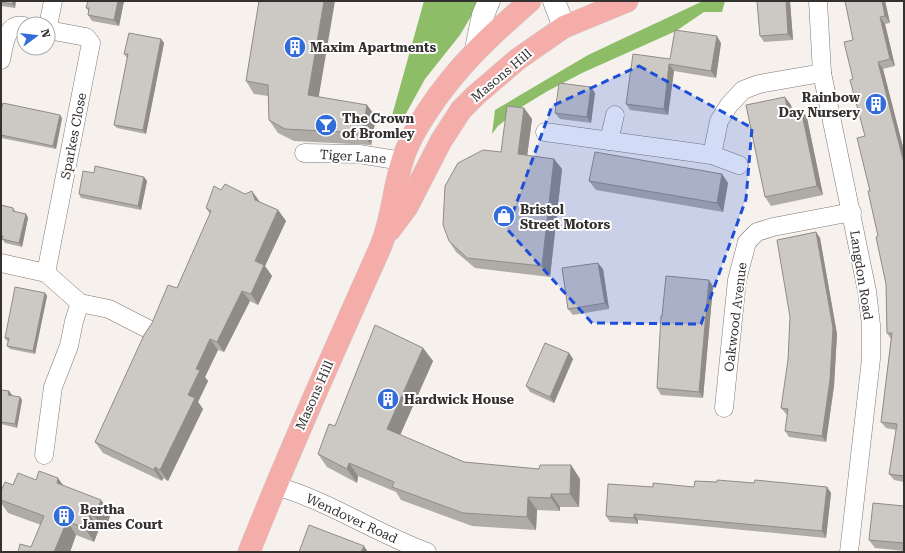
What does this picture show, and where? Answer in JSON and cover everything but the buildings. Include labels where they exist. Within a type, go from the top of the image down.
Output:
[{"type":"main road","points":[[476,49],[483,15],[489,1]]},
{"type":"main road","name":"Masons Hill","points":[[249,552],[311,402],[384,239],[402,161],[415,131],[440,91],[476,49],[530,1]]},
{"type":"main road","points":[[554,1],[564,27]]},
{"type":"main road","name":"Masons Hill","points":[[384,239],[407,207],[441,141],[461,110],[494,78],[564,27],[627,1]]},
{"type":"street","points":[[50,16],[53,1]]},
{"type":"street","name":"Langdon Road","points":[[818,1],[822,73],[852,212],[867,291],[871,325],[871,352],[849,552]]},
{"type":"street","points":[[1,60],[5,39],[10,30],[16,27]]},
{"type":"street","name":"Sparkes Close","points":[[46,273],[91,44],[86,37],[56,31]]},
{"type":"street","points":[[712,155],[719,121],[729,105],[743,90],[760,84],[822,73]]},
{"type":"street","points":[[609,141],[615,115]]},
{"type":"street","points":[[545,132],[712,155],[727,162],[740,165]]},
{"type":"street","name":"Tiger Lane","points":[[304,153],[359,154],[402,161]]},
{"type":"street","name":"Oakwood Avenue","points":[[724,408],[736,280],[747,242],[757,232],[773,227],[852,212]]},
{"type":"street","points":[[1,263],[46,273],[80,303],[94,304],[109,309],[150,330]]},
{"type":"street","points":[[44,455],[53,387],[69,346],[74,321],[80,303]]},
{"type":"street","name":"Wendover Road","points":[[276,486],[342,511],[427,552]]},
{"type":"highlighted area","points":[[639,66],[752,128],[746,199],[701,324],[592,323],[507,229],[552,106]]},
{"type":"green space","points":[[424,1],[480,1],[460,35],[425,79],[403,119],[391,119]]},
{"type":"green space","points":[[703,1],[725,1],[722,12],[704,12],[676,31],[582,73],[546,92],[523,106],[498,126],[492,134],[495,110],[588,55]]},
{"type":"place","name":"Maxim Apartments","points":[[295,47]]},
{"type":"place","name":"Rainbow Day Nursery","points":[[876,104]]},
{"type":"place","name":"The Crown of Bromley","points":[[326,125]]},
{"type":"place","name":"Bristol Street Motors","points":[[504,216]]},
{"type":"place","name":"Hardwick House","points":[[388,399]]},
{"type":"place","name":"Bertha James Court","points":[[64,516]]}]
